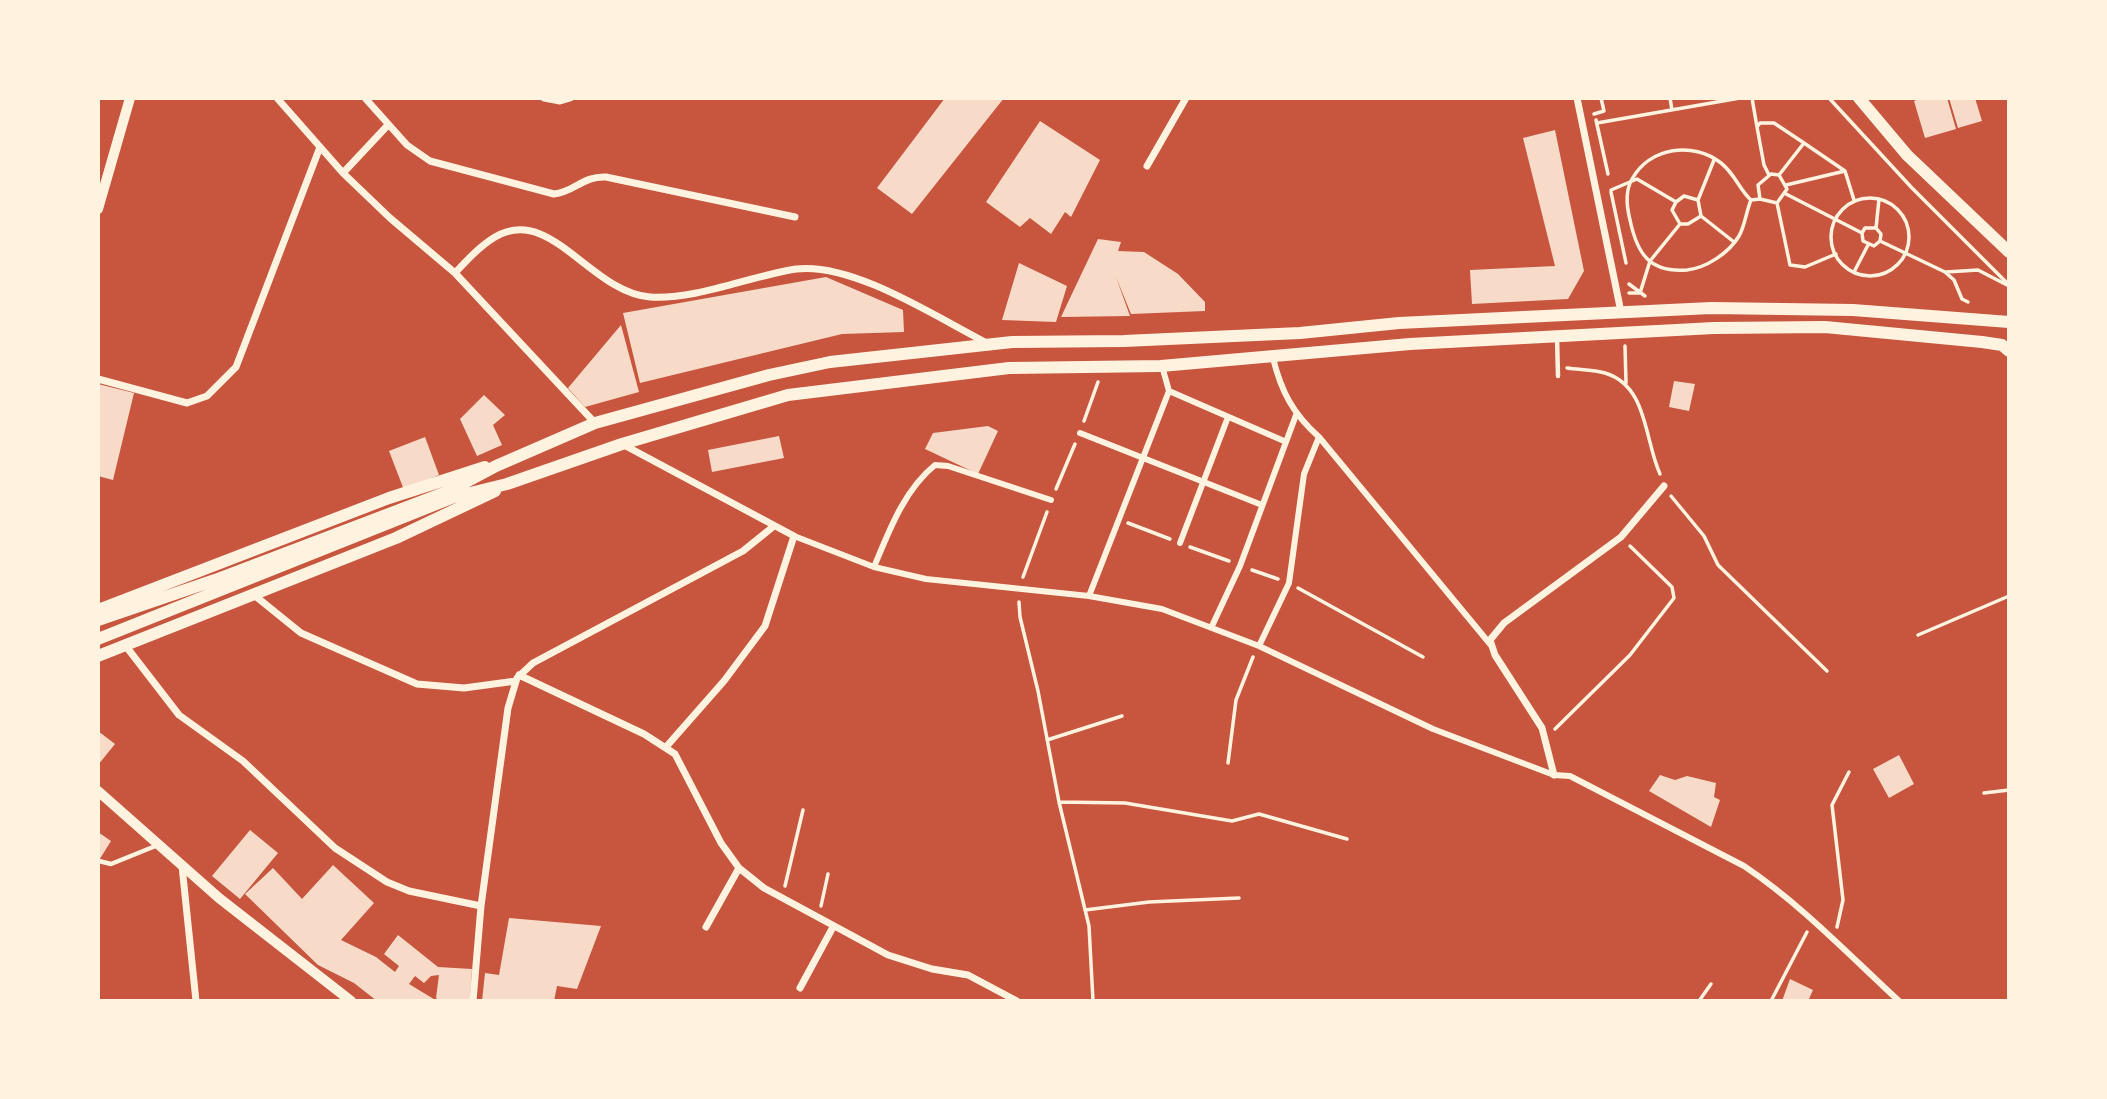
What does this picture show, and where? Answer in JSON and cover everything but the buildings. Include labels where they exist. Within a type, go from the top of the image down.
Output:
[{"type":"main road","points":[[1858,98],[1907,155],[2009,253]]},
{"type":"main road","points":[[98,620],[215,580],[439,495],[496,466],[595,423],[769,375],[830,362],[988,344],[1273,334],[1399,323],[1621,312],[1796,308],[2009,322]]},
{"type":"main road","points":[[98,639],[454,497],[507,484],[622,444],[788,395],[1009,368],[1161,366],[1410,344],[1714,328],[1825,327],[1982,342],[2002,345],[2009,351]]},
{"type":"main road","points":[[98,610],[389,498],[464,472],[496,466]]},
{"type":"main road","points":[[98,656],[396,538],[507,484]]},
{"type":"street","points":[[98,209],[130,98]]},
{"type":"street","points":[[277,98],[343,173],[390,218],[455,272],[595,423]]},
{"type":"street","points":[[365,98],[407,145],[430,161],[540,192],[561,194],[581,181],[606,177],[795,217]]},
{"type":"street","points":[[544,98],[560,101],[570,98]]},
{"type":"street","points":[[1147,166],[1186,98]]},
{"type":"street","points":[[1577,98],[1621,312]]},
{"type":"street","points":[[343,173],[387,125]]},
{"type":"street","points":[[98,379],[187,402],[207,396],[236,367],[320,147]]},
{"type":"street","points":[[455,272],[494,238],[521,229],[538,232],[555,241],[601,279],[620,290],[649,297],[688,293],[795,270],[826,268],[862,279],[988,344]]},
{"type":"street","points":[[1273,358],[1280,387],[1296,415],[1319,437],[1490,644],[1545,737],[1554,775]]},
{"type":"street","points":[[1089,596],[1169,391],[1161,366]]},
{"type":"street","points":[[1169,391],[1284,441]]},
{"type":"street","points":[[1212,626],[1240,566],[1284,441],[1296,415]]},
{"type":"street","points":[[1180,543],[1227,417]]},
{"type":"street","points":[[1080,433],[1262,505]]},
{"type":"street","points":[[1259,646],[1289,583],[1304,474],[1319,437]]},
{"type":"street","points":[[622,444],[794,536],[874,567],[926,579],[1089,596],[1162,609],[1259,646],[1433,729],[1554,775],[1570,776],[1744,866],[1814,918],[1899,1001]]},
{"type":"street","points":[[874,567],[902,507],[926,472],[935,465],[961,470],[1051,500]]},
{"type":"street","points":[[1490,644],[1504,622],[1621,537],[1664,486]]},
{"type":"street","points":[[254,596],[301,633],[416,684],[464,688],[517,678],[533,663],[743,551],[774,526]]},
{"type":"street","points":[[666,747],[724,681],[765,626],[774,605],[783,562],[794,536]]},
{"type":"street","points":[[125,645],[180,715],[243,761],[335,848],[387,882],[409,891],[481,906]]},
{"type":"street","points":[[517,678],[666,747],[683,766],[721,843],[739,868],[782,899],[888,956],[932,970],[968,975],[1017,1001]]},
{"type":"street","points":[[473,1001],[481,906],[505,731],[517,678]]},
{"type":"street","points":[[98,791],[182,866],[351,1001]]},
{"type":"street","points":[[182,866],[196,1001]]},
{"type":"street","points":[[706,927],[739,868]]},
{"type":"street","points":[[800,988],[833,927]]},
{"type":"lane","points":[[1557,336],[1558,376]]},
{"type":"lane","points":[[99,861],[111,864],[158,844]]},
{"type":"path","points":[[1594,114],[1604,111],[1601,98]]},
{"type":"path","points":[[1670,98],[1672,110]]},
{"type":"path","points":[[1597,122],[1715,100],[1740,98]]},
{"type":"path","points":[[1752,98],[1764,165],[1769,175]]},
{"type":"path","points":[[1829,98],[1912,188],[2009,285]]},
{"type":"path","points":[[1592,107],[1626,266]]},
{"type":"path","points":[[1757,127],[1766,121],[1774,123],[1844,171],[1854,200]]},
{"type":"path","points":[[1779,175],[1804,142]]},
{"type":"path","points":[[1611,190],[1632,179],[1654,158],[1676,150],[1692,150],[1714,160],[1737,178],[1751,200]]},
{"type":"path","points":[[1714,160],[1698,200],[1701,216],[1734,242]]},
{"type":"path","points":[[1786,186],[1844,171]]},
{"type":"path","points":[[1760,199],[1758,185],[1769,175],[1779,175]]},
{"type":"path","points":[[1777,203],[1785,194],[1786,186],[1779,175]]},
{"type":"path","points":[[1632,179],[1645,182],[1676,202]]},
{"type":"path","points":[[1632,179],[1626,206],[1636,247],[1650,261],[1664,268],[1697,269],[1722,254],[1739,237],[1751,200]]},
{"type":"path","points":[[1785,194],[1862,233]]},
{"type":"path","points":[[1680,224],[1672,210],[1676,202],[1684,196],[1698,200]]},
{"type":"path","points":[[1876,228],[1866,228],[1862,233],[1863,242],[1874,246],[1880,241],[1881,234],[1876,228],[1879,199]]},
{"type":"path","points":[[1879,199],[1891,203],[1902,215],[1910,238],[1907,253],[1885,272],[1862,277],[1846,268],[1836,254],[1831,237],[1835,219],[1854,200],[1879,199]]},
{"type":"path","points":[[1751,200],[1777,203]]},
{"type":"path","points":[[1777,203],[1790,265],[1805,267],[1836,254]]},
{"type":"path","points":[[1680,224],[1688,224],[1701,216]]},
{"type":"path","points":[[1640,293],[1650,261],[1680,224]]},
{"type":"path","points":[[1880,241],[1945,272],[1954,280],[1962,299],[1972,304]]},
{"type":"path","points":[[1854,272],[1868,245]]},
{"type":"path","points":[[1945,272],[1978,270],[2009,285]]},
{"type":"path","points":[[1628,275],[1629,285],[1648,298]]},
{"type":"path","points":[[1617,292],[1640,293]]},
{"type":"path","points":[[1624,332],[1626,383]]},
{"type":"path","points":[[1558,366],[1604,372],[1626,383],[1639,403],[1652,458],[1664,486],[1701,531],[1718,565],[1827,671]]},
{"type":"path","points":[[1093,1001],[1089,926],[1059,802],[1020,617],[1019,589],[1103,367]]},
{"type":"path","points":[[1545,737],[1572,716],[1630,654],[1674,598],[1672,587],[1621,537]]},
{"type":"path","points":[[1918,635],[2009,596]]},
{"type":"path","points":[[1228,763],[1236,700],[1259,646]]},
{"type":"path","points":[[1047,740],[1122,716]]},
{"type":"path","points":[[1833,936],[1842,916],[1843,900],[1832,803],[1849,772]]},
{"type":"path","points":[[1984,793],[2009,790]]},
{"type":"path","points":[[1059,802],[1125,803],[1232,821],[1259,814],[1347,839]]},
{"type":"path","points":[[782,899],[803,810]]},
{"type":"path","points":[[818,918],[828,874]]},
{"type":"path","points":[[1085,910],[1149,902],[1239,898]]},
{"type":"path","points":[[1771,1001],[1814,918]]},
{"type":"path","points":[[1699,1001],[1711,984]]}]
